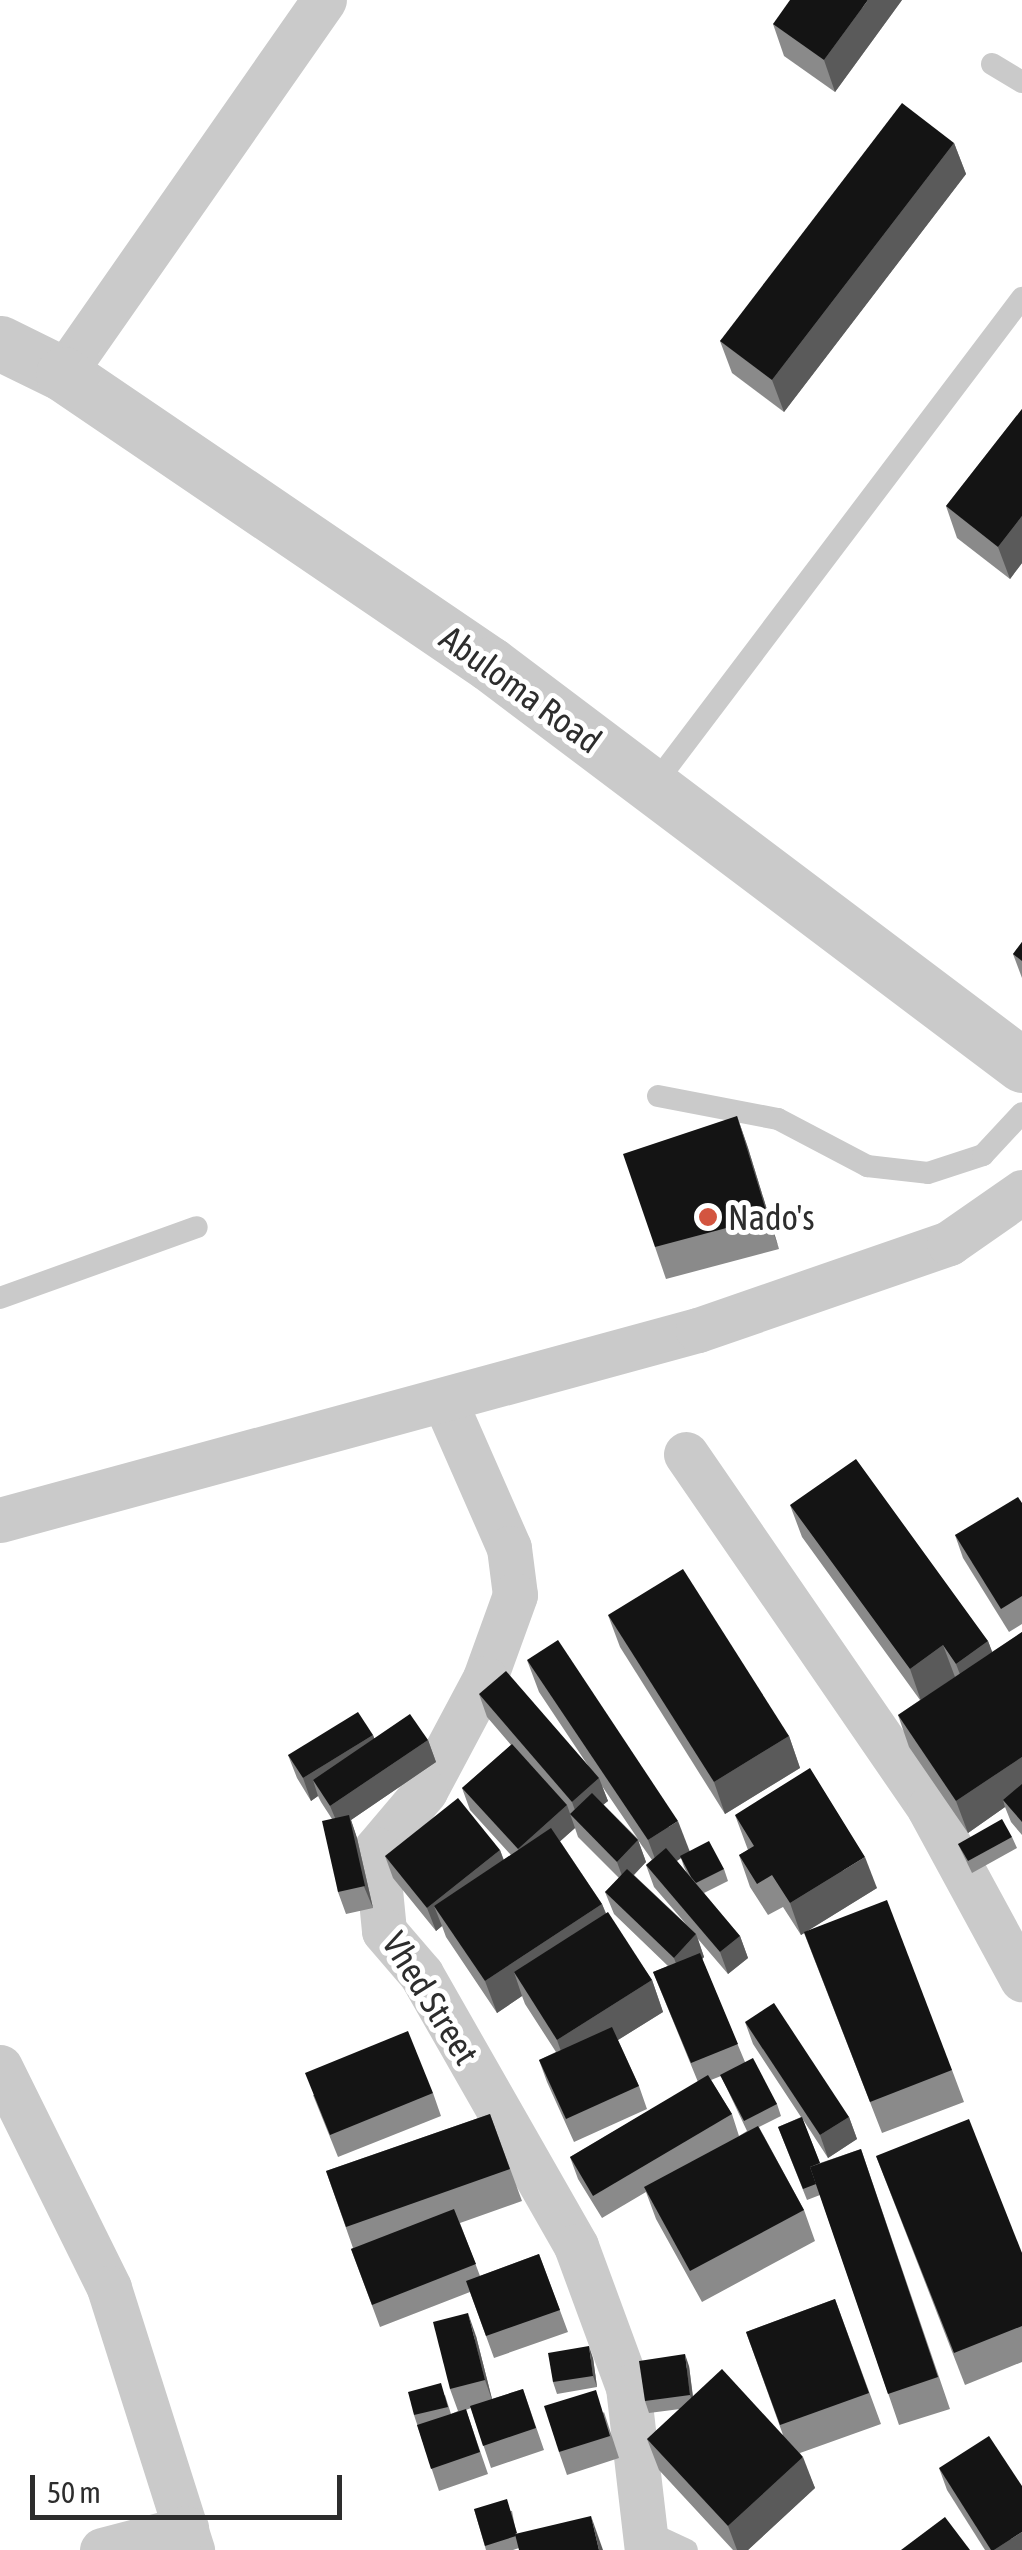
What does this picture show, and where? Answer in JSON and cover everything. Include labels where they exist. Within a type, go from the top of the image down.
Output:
[{"type":"street","points":[[63,374],[324,0]]},
{"type":"street","name":"Abuloma Road","points":[[0,344],[63,374],[490,664],[1022,1064]]},
{"type":"street","points":[[0,1520],[445,1402],[698,1330],[948,1243],[1022,1192]]},
{"type":"street","name":"Vhed Street","points":[[445,1402],[509,1548],[515,1594],[486,1678],[425,1792],[376,1848],[384,1931],[421,1974],[576,2246],[628,2387],[646,2540]]},
{"type":"street","points":[[686,1454],[929,1808],[1022,1979]]},
{"type":"street","points":[[0,2067],[109,2288],[189,2539],[102,2550]]},
{"type":"lane","points":[[992,64],[1022,82]]},
{"type":"lane","points":[[653,786],[1022,298]]},
{"type":"lane","points":[[658,1096],[778,1119],[867,1166],[928,1173],[983,1155],[1022,1113]]},
{"type":"lane","points":[[0,1298],[196,1227]]},
{"type":"lane","points":[[646,2540],[687,2550]]},
{"type":"building","points":[[790,0],[868,0],[824,60],[773,24]]},
{"type":"building","points":[[902,103],[954,143],[772,380],[720,341]]},
{"type":"building","points":[[1022,409],[1022,516],[998,547],[946,506]]},
{"type":"building","points":[[1022,942],[1022,961],[1013,954]]},
{"type":"building","name":"Nado's","points":[[737,1116],[768,1217],[655,1247],[623,1154]]},
{"type":"building","points":[[856,1459],[988,1641],[956,1664],[943,1645],[910,1669],[790,1505]]},
{"type":"building","points":[[1018,1497],[1022,1503],[1022,1596],[1001,1609],[955,1535]]},
{"type":"building","points":[[683,1569],[789,1736],[714,1782],[608,1615]]},
{"type":"building","points":[[1022,1632],[1022,1757],[956,1801],[898,1715]]},
{"type":"building","points":[[558,1640],[678,1821],[648,1840],[527,1660]]},
{"type":"building","points":[[506,1671],[599,1778],[572,1802],[479,1694]]},
{"type":"building","points":[[358,1712],[373,1735],[303,1778],[288,1755]]},
{"type":"building","points":[[410,1714],[428,1740],[330,1806],[313,1780]]},
{"type":"building","points":[[512,1744],[567,1805],[518,1849],[462,1788]]},
{"type":"building","points":[[810,1768],[865,1857],[790,1903],[772,1875],[757,1884],[739,1855],[754,1846],[735,1815]]},
{"type":"building","points":[[1022,1784],[1022,1822],[1003,1800]]},
{"type":"building","points":[[592,1793],[638,1840],[617,1862],[570,1814]]},
{"type":"building","points":[[458,1798],[500,1850],[427,1908],[385,1856]]},
{"type":"building","points":[[349,1815],[365,1886],[338,1892],[322,1821]]},
{"type":"building","points":[[1002,1819],[1012,1837],[968,1861],[958,1844]]},
{"type":"building","points":[[551,1828],[602,1904],[485,1981],[434,1906]]},
{"type":"building","points":[[709,1841],[724,1869],[696,1883],[680,1856]]},
{"type":"building","points":[[666,1848],[740,1936],[720,1952],[646,1865]]},
{"type":"building","points":[[627,1869],[696,1934],[674,1958],[605,1892]]},
{"type":"building","points":[[887,1900],[952,2070],[870,2102],[804,1932]]},
{"type":"building","points":[[608,1912],[652,1980],[557,2040],[514,1972]]},
{"type":"building","points":[[700,1953],[738,2044],[691,2063],[653,1972]]},
{"type":"building","points":[[774,2003],[849,2117],[820,2135],[745,2022]]},
{"type":"building","points":[[612,2027],[639,2086],[566,2119],[539,2060]]},
{"type":"building","points":[[408,2031],[433,2093],[330,2135],[305,2073]]},
{"type":"building","points":[[753,2058],[777,2104],[744,2121],[720,2075]]},
{"type":"building","points":[[708,2075],[732,2114],[593,2196],[570,2157]]},
{"type":"building","points":[[490,2114],[510,2169],[346,2227],[326,2171]]},
{"type":"building","points":[[802,2117],[820,2163],[810,2167],[816,2184],[803,2189],[778,2127]]},
{"type":"building","points":[[969,2119],[1022,2253],[1022,2326],[954,2353],[876,2156]]},
{"type":"building","points":[[758,2126],[804,2210],[690,2271],[644,2187]]},
{"type":"building","points":[[861,2149],[938,2377],[888,2394],[810,2167]]},
{"type":"building","points":[[454,2209],[476,2264],[372,2305],[351,2249]]},
{"type":"building","points":[[539,2254],[560,2310],[486,2336],[466,2281]]},
{"type":"building","points":[[835,2299],[869,2393],[780,2425],[746,2332]]},
{"type":"building","points":[[468,2313],[485,2380],[450,2389],[433,2322]]},
{"type":"building","points":[[589,2346],[593,2376],[553,2382],[548,2353]]},
{"type":"building","points":[[685,2354],[690,2395],[645,2401],[639,2361]]},
{"type":"building","points":[[722,2369],[803,2457],[728,2526],[647,2439]]},
{"type":"building","points":[[441,2383],[448,2407],[414,2415],[408,2392]]},
{"type":"building","points":[[523,2389],[536,2428],[483,2446],[470,2406]]},
{"type":"building","points":[[596,2390],[610,2436],[559,2452],[544,2406]]},
{"type":"building","points":[[466,2409],[480,2452],[431,2469],[417,2425]]},
{"type":"building","points":[[989,2436],[1022,2486],[1022,2532],[994,2550],[939,2468]]},
{"type":"building","points":[[507,2499],[516,2536],[485,2546],[474,2509]]},
{"type":"building","points":[[591,2516],[599,2550],[519,2550],[515,2534]]},
{"type":"building","points":[[945,2517],[970,2550],[901,2550]]},
{"type":"place","name":"Nado's","points":[[708,1217]]}]
